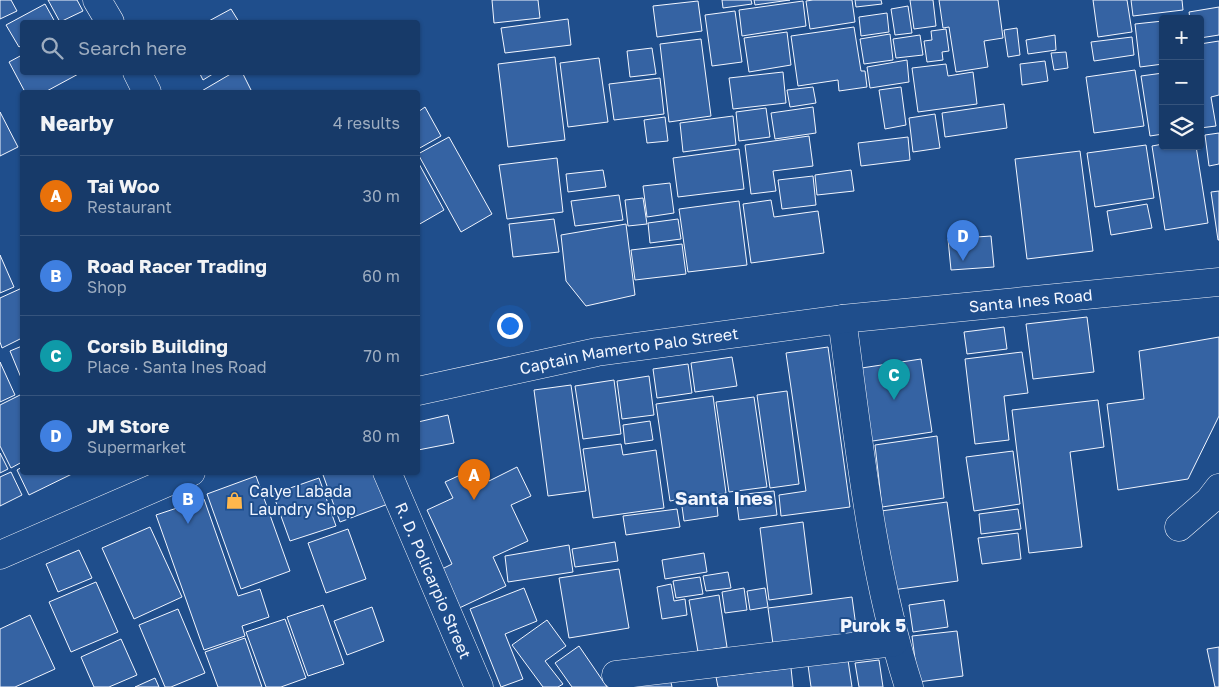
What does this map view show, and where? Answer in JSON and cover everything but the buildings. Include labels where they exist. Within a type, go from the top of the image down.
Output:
[{"type":"main road","points":[[97,0],[109,20]]},
{"type":"main road","points":[[138,75],[146,90]]},
{"type":"main road","name":"Santa Ines Road","points":[[842,319],[1219,282]]},
{"type":"main road","points":[[842,319],[874,545],[894,642],[909,687]]},
{"type":"main road","name":"Captain Mamerto Palo Street","points":[[420,391],[597,352],[842,319]]},
{"type":"main road","points":[[0,555],[184,475]]},
{"type":"main road","name":"R. D. Policarpio Street","points":[[388,475],[479,687]]},
{"type":"main road","points":[[1179,527],[1209,502],[1219,488]]},
{"type":"main road","points":[[616,675],[894,642]]},
{"type":"place","name":"JM Store","points":[[963,261]]},
{"type":"place","name":"Corsib Building","points":[[894,400]]},
{"type":"place","name":"Calye Labada Laundry Shop","points":[[235,500]]},
{"type":"place","name":"Tai Woo","points":[[474,500]]},
{"type":"place","name":"Road Racer Trading","points":[[188,524]]},
{"type":"district","name":"Santa Ines","points":[[724,498]]},
{"type":"district","name":"Purok 5","points":[[873,626]]}]
